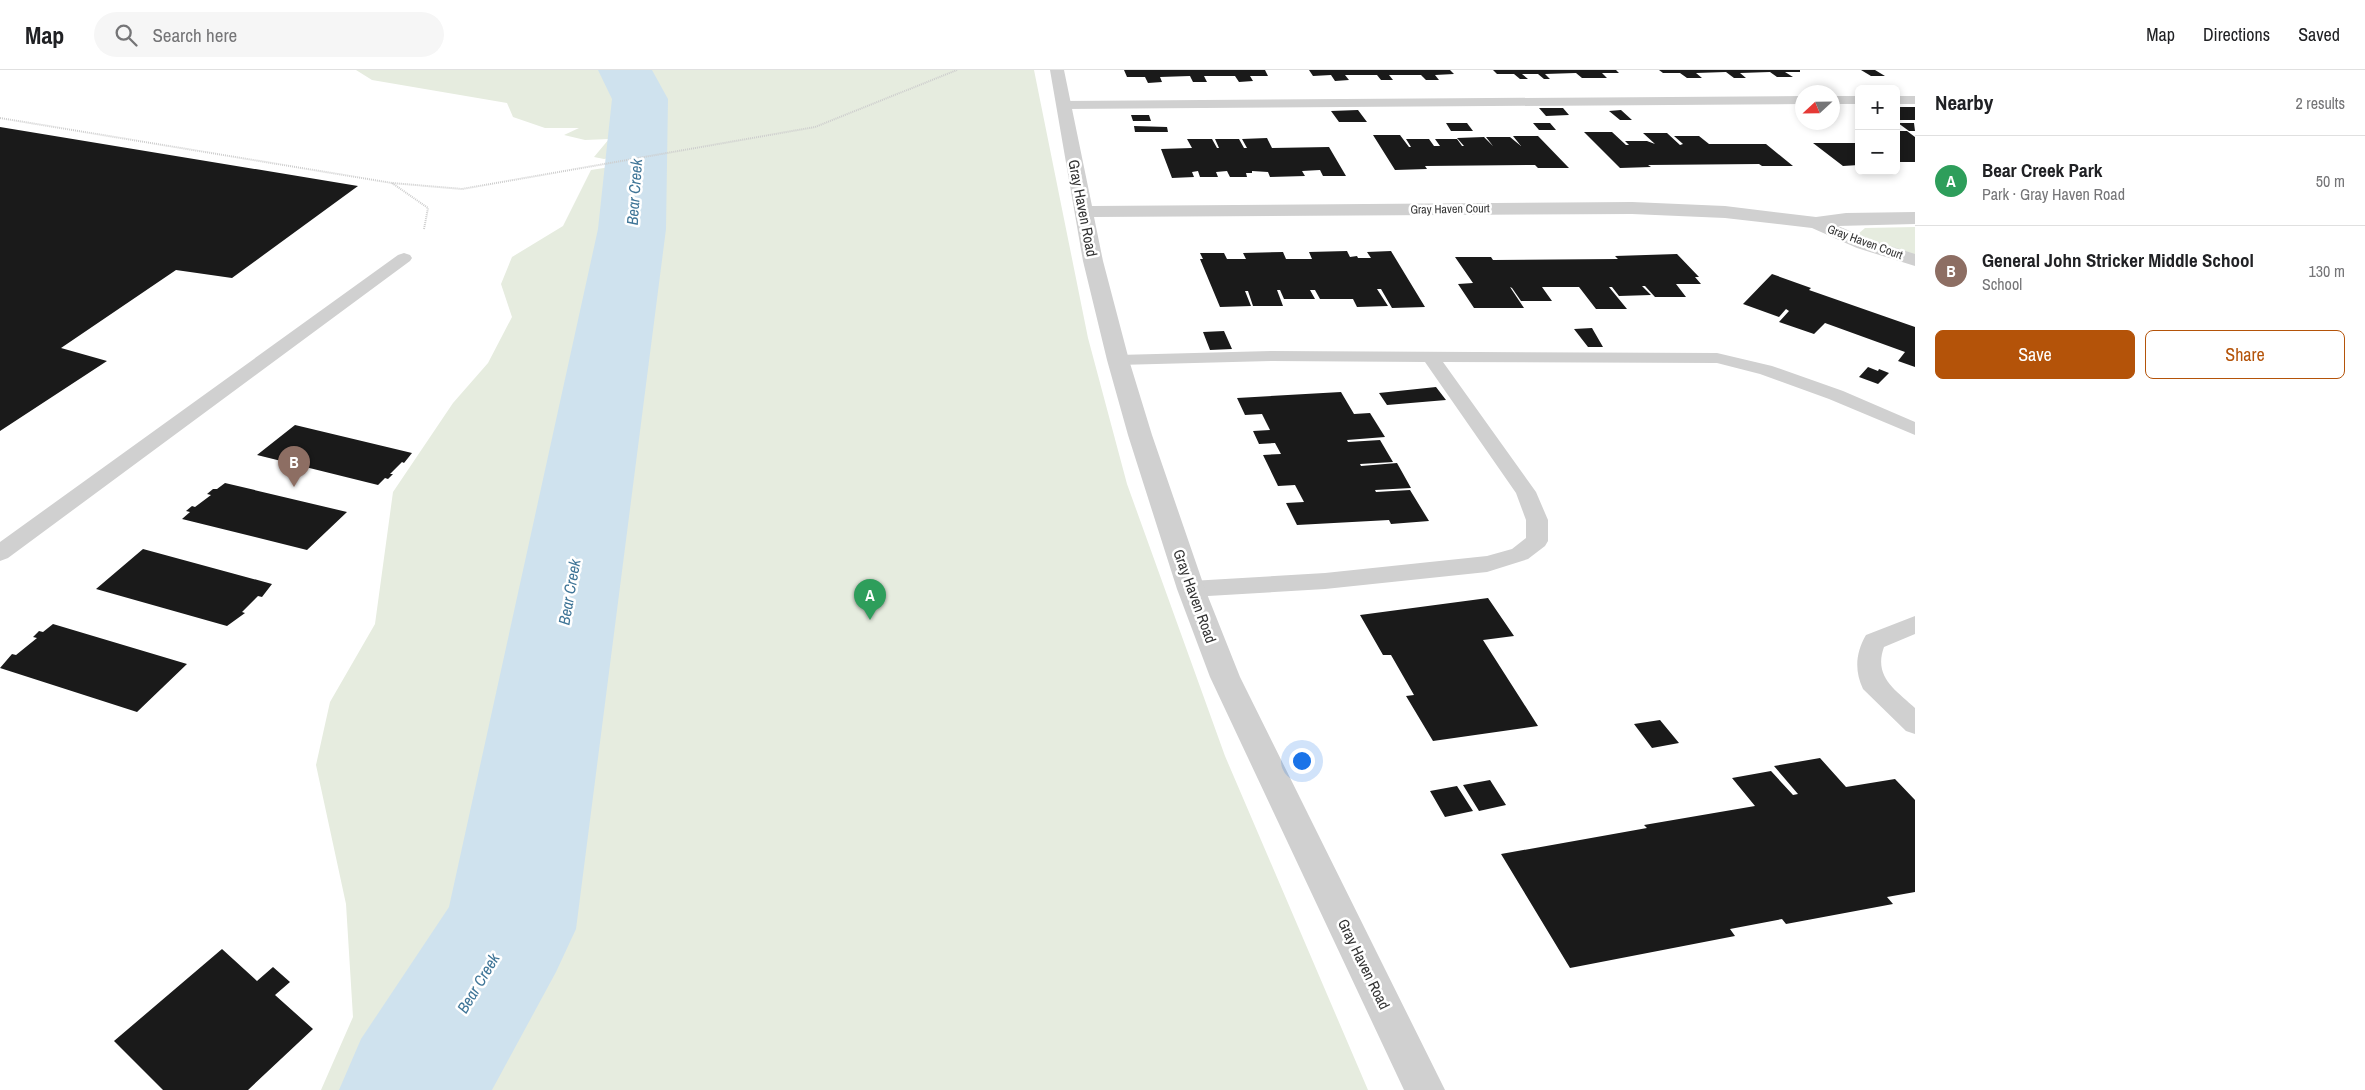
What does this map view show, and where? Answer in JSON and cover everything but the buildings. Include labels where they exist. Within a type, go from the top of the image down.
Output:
[{"type":"street","name":"Gray Haven Road","points":[[1057,70],[1093,261],[1118,360],[1140,435],[1191,589],[1226,677],[1281,795],[1426,1090]]},
{"type":"street","name":"Gray Haven Court","points":[[1084,212],[1632,208],[1725,212],[1816,223],[1846,219],[1915,218]]},
{"type":"street","name":"Gray Haven Court","points":[[1816,223],[1864,244],[1915,260]]},
{"type":"lane","points":[[1064,105],[1795,100]]},
{"type":"lane","points":[[1840,100],[1855,100]]},
{"type":"lane","points":[[1900,100],[1915,100]]},
{"type":"lane","points":[[0,553],[404,258]]},
{"type":"lane","points":[[1118,360],[1271,356],[1717,358],[1766,370],[1836,395],[1915,429]]},
{"type":"lane","points":[[1191,589],[1325,581],[1487,564],[1520,554],[1537,541],[1538,520],[1526,492],[1430,357]]},
{"type":"lane","points":[[1915,625],[1874,642],[1868,657],[1872,682],[1915,724]]},
{"type":"path","points":[[0,118],[392,183],[462,189],[815,127],[957,70]]},
{"type":"path","points":[[392,183],[428,208],[423,235],[414,249],[404,258]]},
{"type":"shaded area","points":[[356,70],[1034,70],[1088,338],[1127,484],[1225,756],[1368,1090],[321,1090],[353,1017],[346,904],[316,765],[330,702],[375,624],[393,492],[453,403],[488,363],[512,317],[501,284],[512,257],[563,226],[591,170],[636,163],[636,153],[604,159],[594,157],[609,139],[585,140],[564,135],[579,128],[545,128],[513,117],[507,103],[372,80]]},
{"type":"shaded area","points":[[1915,227],[1915,255],[1868,240],[1858,234],[1865,228]]},
{"type":"waterway","name":"Bear Creek","points":[[412,1090],[510,929],[632,229],[640,99],[625,70]]},
{"type":"place","name":"General John Stricker Middle School","points":[[294,487]]},
{"type":"place","name":"Bear Creek Park","points":[[870,620]]}]
